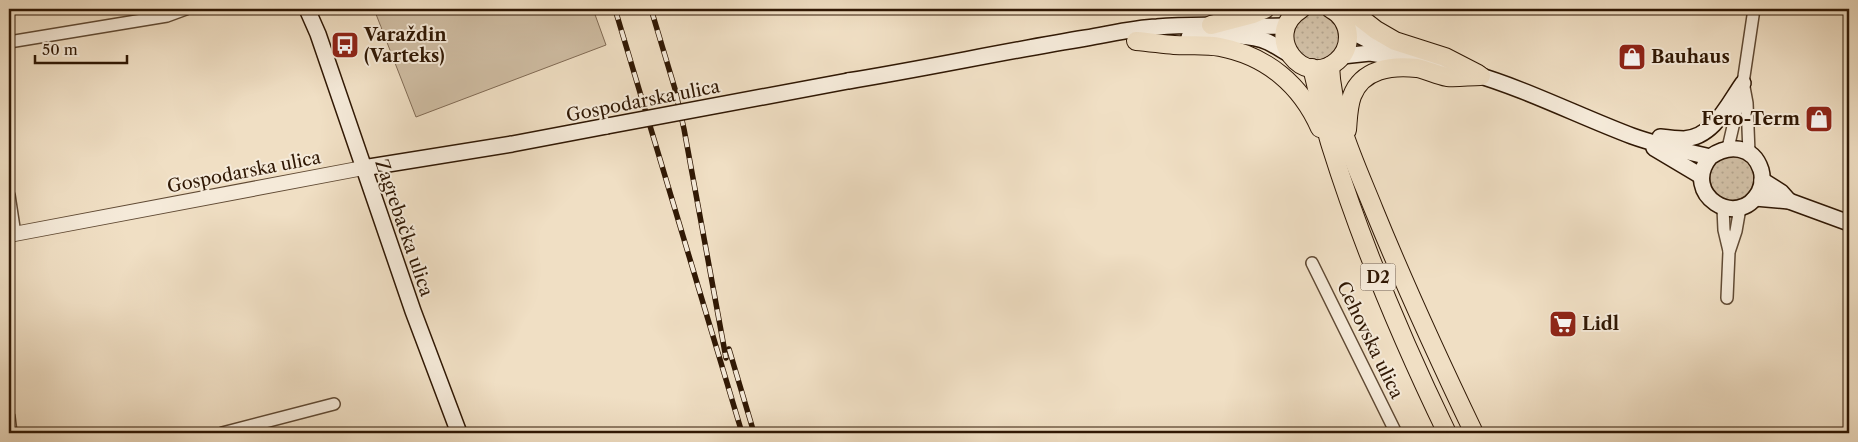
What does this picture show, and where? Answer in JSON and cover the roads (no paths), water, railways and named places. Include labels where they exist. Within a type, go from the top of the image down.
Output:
[{"type":"main road","name":"Zagrebačka ulica","points":[[306,9],[318,34],[363,168],[458,433]]},
{"type":"main road","name":"Zagrebačka ulica","points":[[314,9],[318,34]]},
{"type":"main road","points":[[1211,25],[1265,9]]},
{"type":"main road","points":[[1331,9],[1342,18],[1346,27],[1358,36],[1371,42],[1481,76],[1634,136],[1710,157]]},
{"type":"main road","points":[[1349,9],[1376,30],[1395,41],[1445,57],[1481,76]]},
{"type":"main road","points":[[1289,54],[1285,46],[1284,36],[1294,14]]},
{"type":"main road","name":"Gospodarska ulica","points":[[363,168],[512,144],[927,68],[1008,50],[1128,30],[1158,26],[1211,25],[1259,27],[1294,14]]},
{"type":"main road","name":"D2","points":[[1346,27],[1347,42],[1336,61],[1332,91],[1338,141],[1474,433]]},
{"type":"main road","points":[[1095,37],[1114,41],[1136,41],[1174,38],[1242,37],[1268,42],[1289,54],[1303,66],[1312,68],[1321,68],[1336,61],[1370,53],[1443,65]]},
{"type":"main road","points":[[1136,41],[1219,47],[1252,56],[1278,72],[1298,91],[1338,141]]},
{"type":"main road","points":[[1338,141],[1352,97],[1361,82],[1372,72],[1385,68],[1399,67],[1418,68],[1446,77],[1481,76]]},
{"type":"main road","name":"D2","points":[[1312,68],[1338,141],[1365,246],[1394,317],[1447,433]]},
{"type":"main road","points":[[1634,136],[1686,139],[1707,131],[1720,118],[1743,83]]},
{"type":"main road","points":[[1634,136],[1701,176]]},
{"type":"main road","points":[[1728,148],[1749,153],[1756,160],[1761,170],[1760,190],[1755,198],[1740,208],[1723,208],[1714,203],[1706,196],[1702,186],[1701,176],[1706,162],[1718,151],[1728,148]]},
{"type":"main road","points":[[1762,180],[1781,192],[1789,201]]},
{"type":"main road","points":[[1755,198],[1789,201],[1849,223]]},
{"type":"main road","points":[[1433,433],[1435,422],[1434,406]]},
{"type":"street","points":[[9,42],[167,16],[186,9]]},
{"type":"street","points":[[1728,148],[1743,83],[1754,9]]},
{"type":"street","points":[[1743,83],[1747,103],[1749,153]]},
{"type":"street","name":"Gospodarska ulica","points":[[12,235],[363,168]]},
{"type":"street","points":[[9,195],[12,235]]},
{"type":"street","points":[[1723,208],[1724,230],[1729,252],[1727,298]]},
{"type":"street","points":[[1729,252],[1736,231],[1740,208]]},
{"type":"street","name":"Cehovska ulica","points":[[1312,263],[1396,433]]},
{"type":"street","points":[[222,433],[334,404]]},
{"type":"street","points":[[9,417],[11,433]]},
{"type":"railway","points":[[615,9],[742,433]]},
{"type":"railway","points":[[651,9],[675,89],[684,129],[726,358]]},
{"type":"railway","points":[[729,349],[754,433]]},
{"type":"place","name":"Varaždin (Varteks)","points":[[345,45]]},
{"type":"place","name":"Bauhaus","points":[[1632,57]]},
{"type":"place","name":"Fero-Term","points":[[1819,119]]},
{"type":"place","name":"Lidl","points":[[1563,324]]}]
